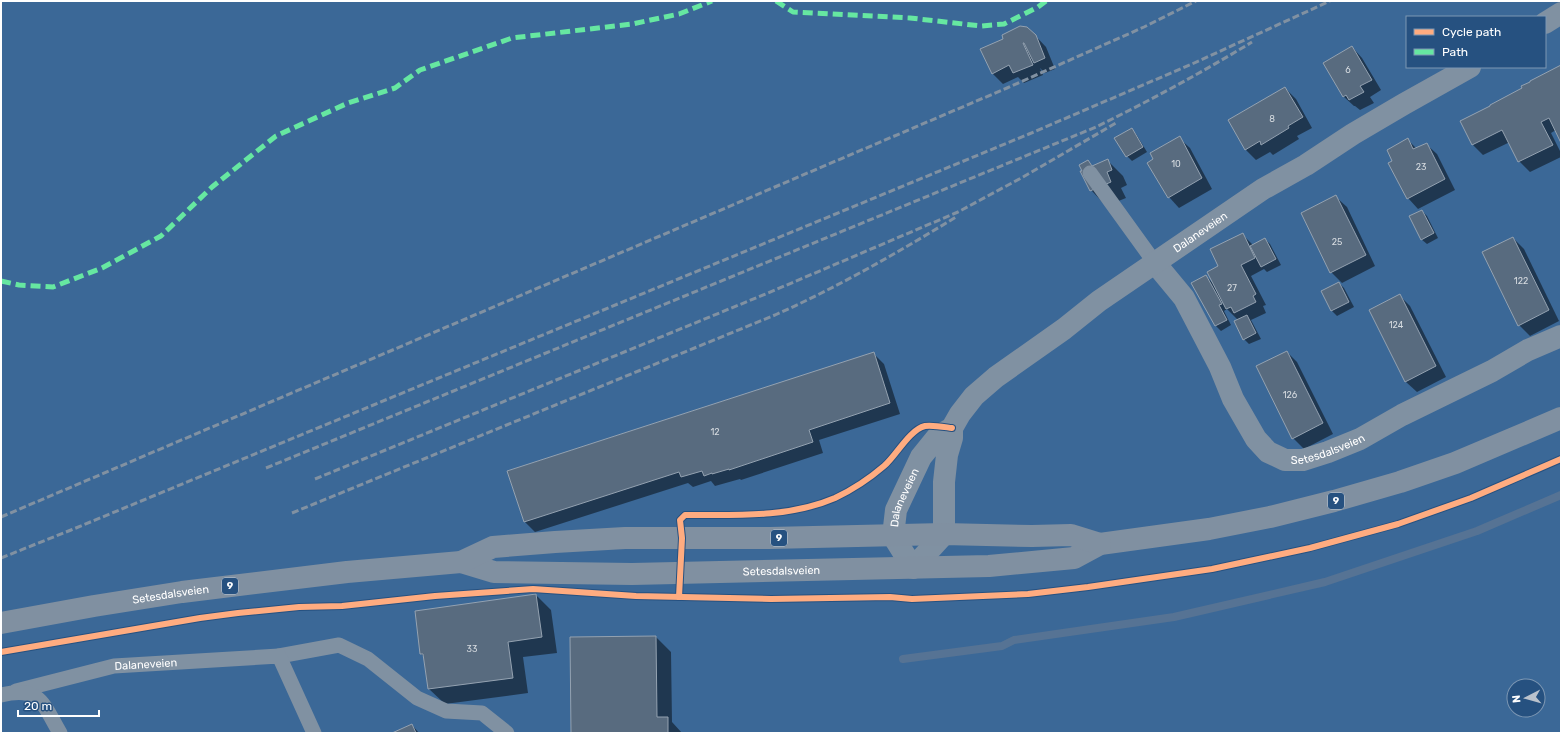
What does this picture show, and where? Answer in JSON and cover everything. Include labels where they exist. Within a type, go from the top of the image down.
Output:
[{"type":"highway","name":"Setesdalsveien","points":[[461,562],[494,572],[632,574],[990,566],[1074,558],[1100,544],[1208,529],[1270,517],[1334,502],[1400,482],[1455,463],[1561,418]]},
{"type":"highway","name":"Setesdalsveien","points":[[1,623],[182,592],[348,572],[461,562],[493,548],[556,542],[625,538],[770,538],[944,534],[1032,536],[1071,535],[1100,544]]},
{"type":"street","points":[[1546,22],[1561,13]]},
{"type":"street","name":"Dalaneveien","points":[[944,534],[944,482],[947,455],[952,438],[952,428],[960,414],[974,396],[996,377],[1064,329],[1136,275],[1263,189],[1306,165],[1353,134],[1468,68]]},
{"type":"street","name":"Setesdalsveien","points":[[1155,263],[1184,298],[1220,367],[1233,399],[1256,440],[1268,452],[1285,460],[1303,460],[1360,439],[1402,416],[1492,371],[1528,350],[1561,336]]},
{"type":"street","name":"Dalaneveien","points":[[913,568],[893,536],[896,510],[921,457],[938,436],[952,428]]},
{"type":"street","points":[[913,568],[944,534]]},
{"type":"lane","points":[[1090,173],[1155,263]]},
{"type":"lane","name":"Dalaneveien","points":[[1,695],[114,666],[279,656],[339,645],[368,659],[417,698],[446,711],[482,713],[507,733]]},
{"type":"lane","points":[[279,656],[314,733]]},
{"type":"lane","name":"Dalaneveien","points":[[16,691],[31,693],[40,700],[60,733]]},
{"type":"shaded area","points":[[1,1],[1561,1],[1561,733],[1,733]]},
{"type":"building","points":[[1020,26],[1027,27],[1036,35],[1045,58],[1034,63],[1023,43],[1033,65],[1013,73],[1009,65],[992,74],[980,49],[1003,39],[1002,35]]},
{"type":"building","points":[[1352,46],[1372,80],[1360,86],[1364,92],[1349,100],[1346,95],[1343,97],[1323,63]]},
{"type":"building","points":[[1561,65],[1561,143],[1549,118],[1541,122],[1553,145],[1518,162],[1502,130],[1472,145],[1460,121],[1490,106],[1522,88],[1521,86]]},
{"type":"building","points":[[1285,87],[1303,117],[1288,126],[1289,128],[1261,145],[1260,141],[1245,150],[1228,120]]},
{"type":"building","points":[[1132,128],[1143,147],[1126,157],[1114,138]]},
{"type":"building","points":[[1180,136],[1202,178],[1168,198],[1147,163],[1153,159],[1150,153]]},
{"type":"building","points":[[1408,138],[1413,149],[1427,143],[1445,179],[1407,199],[1388,163],[1392,161],[1387,150]]},
{"type":"building","points":[[1108,159],[1112,170],[1107,172],[1111,182],[1090,191],[1080,171],[1082,171],[1079,165],[1088,160],[1092,166]]},
{"type":"building","points":[[1336,195],[1366,255],[1330,273],[1301,213]]},
{"type":"building","points":[[1422,210],[1434,233],[1421,240],[1409,216]]},
{"type":"building","points":[[1243,233],[1255,258],[1241,265],[1256,294],[1253,296],[1256,302],[1234,313],[1231,307],[1226,309],[1207,272],[1218,266],[1210,249]]},
{"type":"building","points":[[1513,237],[1549,310],[1518,326],[1482,252]]},
{"type":"building","points":[[1265,238],[1276,259],[1261,267],[1250,246]]},
{"type":"building","points":[[1206,275],[1222,304],[1219,305],[1227,320],[1215,326],[1191,283]]},
{"type":"building","points":[[1339,282],[1349,302],[1331,311],[1321,291]]},
{"type":"building","points":[[1400,294],[1436,366],[1405,382],[1369,310]]},
{"type":"building","points":[[1247,315],[1256,333],[1243,340],[1234,321]]},
{"type":"building","points":[[1287,351],[1323,423],[1292,439],[1256,366]]},
{"type":"building","points":[[874,352],[890,403],[809,430],[813,442],[729,470],[704,476],[702,471],[681,477],[679,472],[524,522],[507,471]]},
{"type":"building","points":[[536,594],[542,637],[508,642],[513,678],[428,689],[423,654],[420,654],[415,611]]},
{"type":"building","points":[[656,636],[657,717],[668,717],[668,733],[571,733],[570,637]]},
{"type":"building","points":[[412,724],[416,733],[392,733]]},
{"type":"waterway","points":[[903,659],[1002,646],[1014,640],[1174,617],[1325,582],[1477,531],[1561,495]]},
{"type":"railway","points":[[1,517],[1007,88],[1144,27],[1196,1]]},
{"type":"railway","points":[[1,558],[1029,134],[1192,64],[1330,1]]},
{"type":"railway","points":[[266,468],[1096,127],[1214,65],[1252,42]]},
{"type":"railway","points":[[315,479],[768,293],[958,212],[1023,177],[1116,123]]},
{"type":"railway","points":[[292,513],[775,315],[822,293],[867,269],[956,217]]},
{"type":"marked path","points":[[1,281],[19,285],[53,287],[102,268],[161,236],[212,187],[276,136],[348,103],[395,88],[420,70],[512,38],[632,24],[679,14],[712,1]]},
{"type":"marked path","points":[[776,1],[793,12],[910,18],[981,26],[1004,24],[1038,7],[1046,1]]},
{"type":"cycle path","points":[[679,597],[682,538],[680,520],[685,515],[762,514],[799,509],[817,504],[841,495],[873,475],[889,462],[908,438],[919,428],[925,426],[952,428]]},
{"type":"cycle path","points":[[1,652],[200,618],[238,613],[299,607],[342,606],[435,596],[533,589],[636,596],[771,599],[890,597],[912,599],[1028,594],[1088,587],[1212,569],[1310,548],[1398,524],[1471,498],[1561,459]]}]
